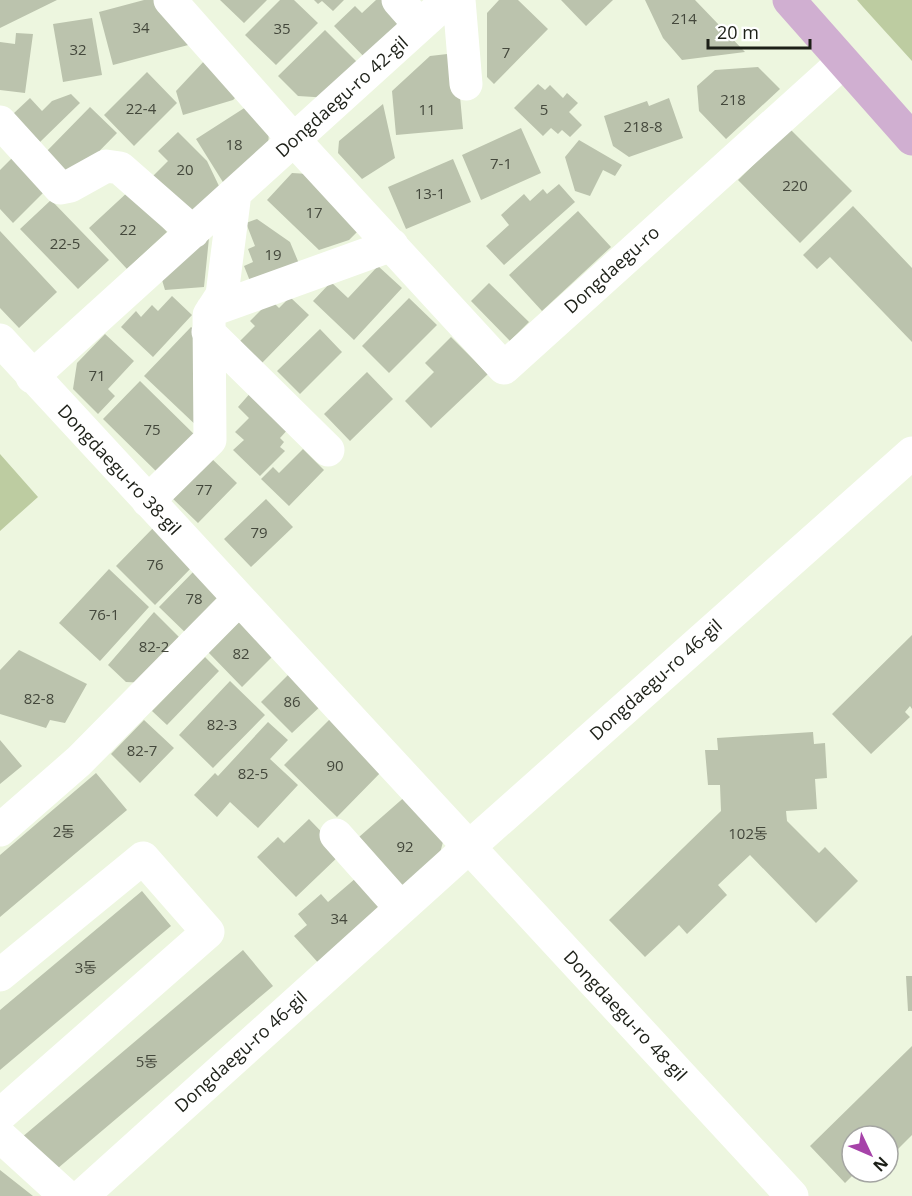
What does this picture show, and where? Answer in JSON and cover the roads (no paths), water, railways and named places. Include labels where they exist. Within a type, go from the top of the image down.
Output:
[{"type":"main road","points":[[789,0],[912,139]]},
{"type":"main road","points":[[819,0],[827,29],[842,60]]},
{"type":"street","name":"Dongdaegu-ro","points":[[170,0],[294,140],[504,368],[842,60]]},
{"type":"street","points":[[398,0],[420,25]]},
{"type":"street","name":"Dongdaegu-ro 42-gil","points":[[32,377],[448,0]]},
{"type":"street","points":[[459,0],[466,84]]},
{"type":"street","points":[[0,122],[60,188],[70,186],[106,166],[120,168],[193,232]]},
{"type":"street","points":[[148,501],[210,440],[210,321],[222,295],[235,193]]},
{"type":"street","points":[[210,321],[392,245]]},
{"type":"street","points":[[210,321],[328,450]]},
{"type":"street","name":"Dongdaegu-ro 38-gil","points":[[0,340],[464,841]]},
{"type":"street","name":"Dongdaegu-ro 46-gil","points":[[82,1196],[401,908],[464,841],[912,453]]},
{"type":"street","points":[[0,830],[79,761],[239,599]]},
{"type":"street","points":[[336,835],[401,908]]},
{"type":"street","name":"Dongdaegu-ro 48-gil","points":[[464,841],[792,1196]]},
{"type":"street","points":[[0,975],[143,858],[208,932],[0,1115]]},
{"type":"street","points":[[0,1136],[66,1196]]}]
